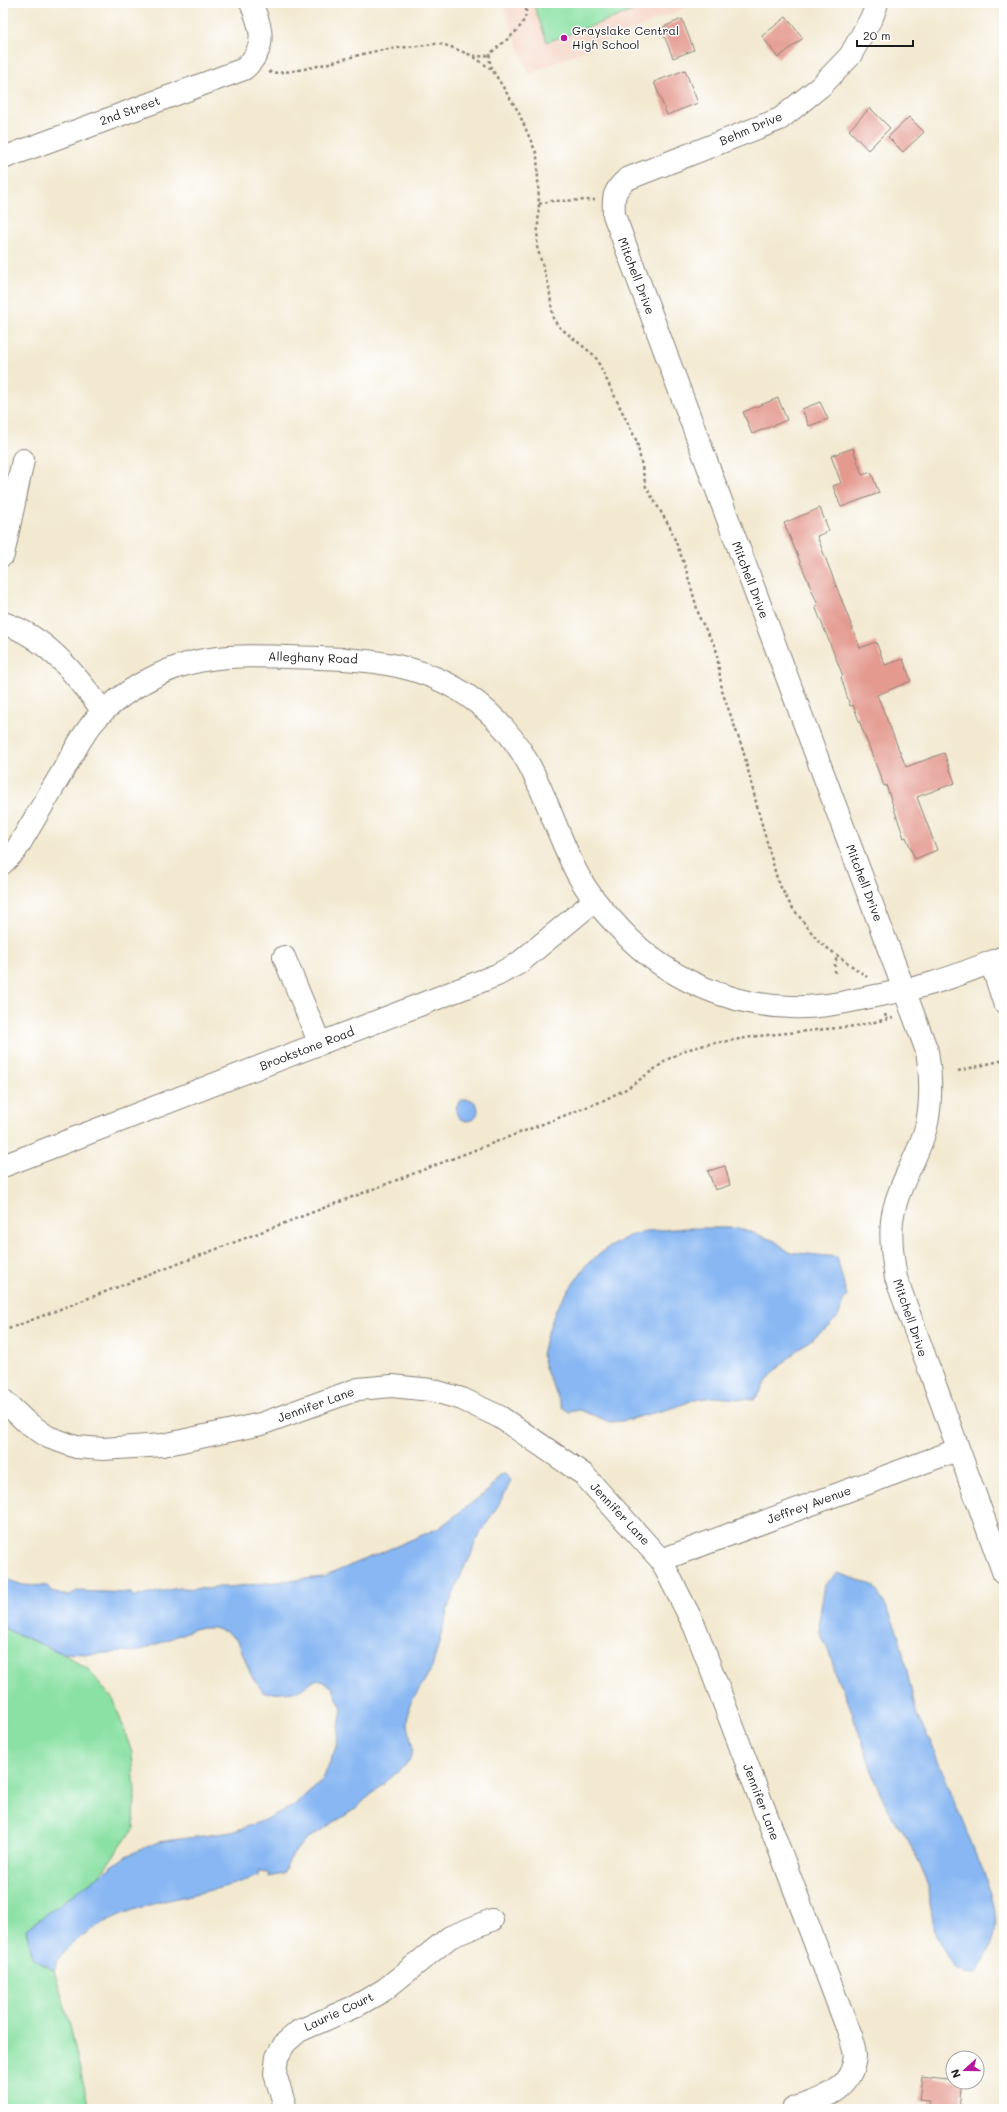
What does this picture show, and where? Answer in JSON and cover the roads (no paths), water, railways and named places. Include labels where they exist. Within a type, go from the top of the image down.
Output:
[{"type":"street","name":"2nd Street","points":[[3,158],[244,68],[255,59],[260,44],[260,27],[251,3]]},
{"type":"street","name":"Behm Drive","points":[[615,194],[627,179],[780,119],[821,86],[850,56],[873,15],[877,3]]},
{"type":"street","name":"Mitchell Drive","points":[[615,194],[614,215],[927,1051],[932,1078],[927,1124],[901,1184],[892,1220],[892,1253],[896,1278],[957,1450],[1004,1574]]},
{"type":"street","points":[[3,555],[23,460]]},
{"type":"street","points":[[3,623],[15,626],[40,640],[78,678],[103,711]]},
{"type":"street","name":"Alleghany Road","points":[[3,863],[16,850],[85,734],[103,711],[130,690],[176,667],[235,655],[351,658],[390,663],[419,671],[457,688],[488,712],[516,741],[532,769],[578,875],[594,901],[647,955],[695,984],[732,998],[760,1004],[793,1007],[823,1006],[879,996],[932,983],[997,960]]},
{"type":"street","name":"Brookstone Road","points":[[3,1166],[497,975],[519,963],[594,901]]},
{"type":"street","points":[[284,957],[320,1044]]},
{"type":"street","points":[[997,960],[1004,1002]]},
{"type":"street","name":"Jennifer Lane","points":[[3,1400],[25,1421],[48,1437],[76,1447],[103,1449],[163,1445],[261,1424],[358,1389],[392,1386],[431,1390],[462,1399],[500,1417],[583,1474],[661,1560],[695,1627],[848,2030],[855,2055],[850,2074],[840,2089],[794,2109]]},
{"type":"street","name":"Jeffrey Avenue","points":[[661,1560],[957,1450]]},
{"type":"street","name":"Laurie Court","points":[[286,2109],[275,2074],[277,2056],[285,2043],[299,2030],[356,2006],[384,1990],[450,1937],[492,1920]]},
{"type":"water","points":[[467,1099],[475,1102],[478,1110],[475,1118],[467,1121],[459,1118],[456,1110],[459,1102]]},
{"type":"water","points":[[687,1228],[732,1228],[748,1231],[775,1241],[789,1252],[837,1257],[847,1297],[843,1301],[839,1315],[827,1328],[797,1350],[772,1374],[754,1400],[713,1397],[693,1400],[676,1407],[623,1421],[610,1422],[580,1410],[569,1412],[562,1407],[545,1368],[542,1355],[546,1337],[557,1307],[587,1264],[606,1249],[629,1236],[649,1231]]},
{"type":"water","points":[[505,1474],[511,1480],[503,1497],[479,1535],[465,1565],[449,1605],[432,1668],[409,1706],[408,1725],[413,1749],[409,1762],[352,1811],[312,1836],[298,1848],[290,1859],[283,1874],[269,1877],[268,1873],[258,1872],[258,1876],[235,1884],[142,1907],[120,1915],[98,1925],[67,1948],[62,1953],[54,1970],[33,1959],[26,1929],[126,1856],[158,1842],[232,1832],[262,1821],[293,1806],[323,1779],[336,1747],[342,1709],[332,1687],[317,1679],[298,1691],[264,1693],[251,1675],[238,1641],[227,1632],[213,1628],[197,1628],[139,1651],[90,1654],[62,1653],[3,1628],[3,1578],[23,1585],[47,1586],[55,1593],[63,1595],[70,1595],[77,1591],[131,1593],[133,1597],[179,1588],[210,1589],[214,1587],[229,1587],[323,1577],[439,1528],[490,1489],[500,1475]]},
{"type":"water","points":[[837,1573],[873,1585],[887,1608],[899,1636],[917,1716],[931,1743],[991,1893],[996,1917],[996,1926],[992,1943],[977,1973],[964,1972],[955,1968],[936,1936],[930,1905],[929,1886],[912,1847],[892,1817],[878,1788],[848,1701],[837,1678],[829,1652],[820,1633],[819,1619],[825,1585]]},
{"type":"place","name":"Grayslake Central High School","points":[[564,38]]}]
